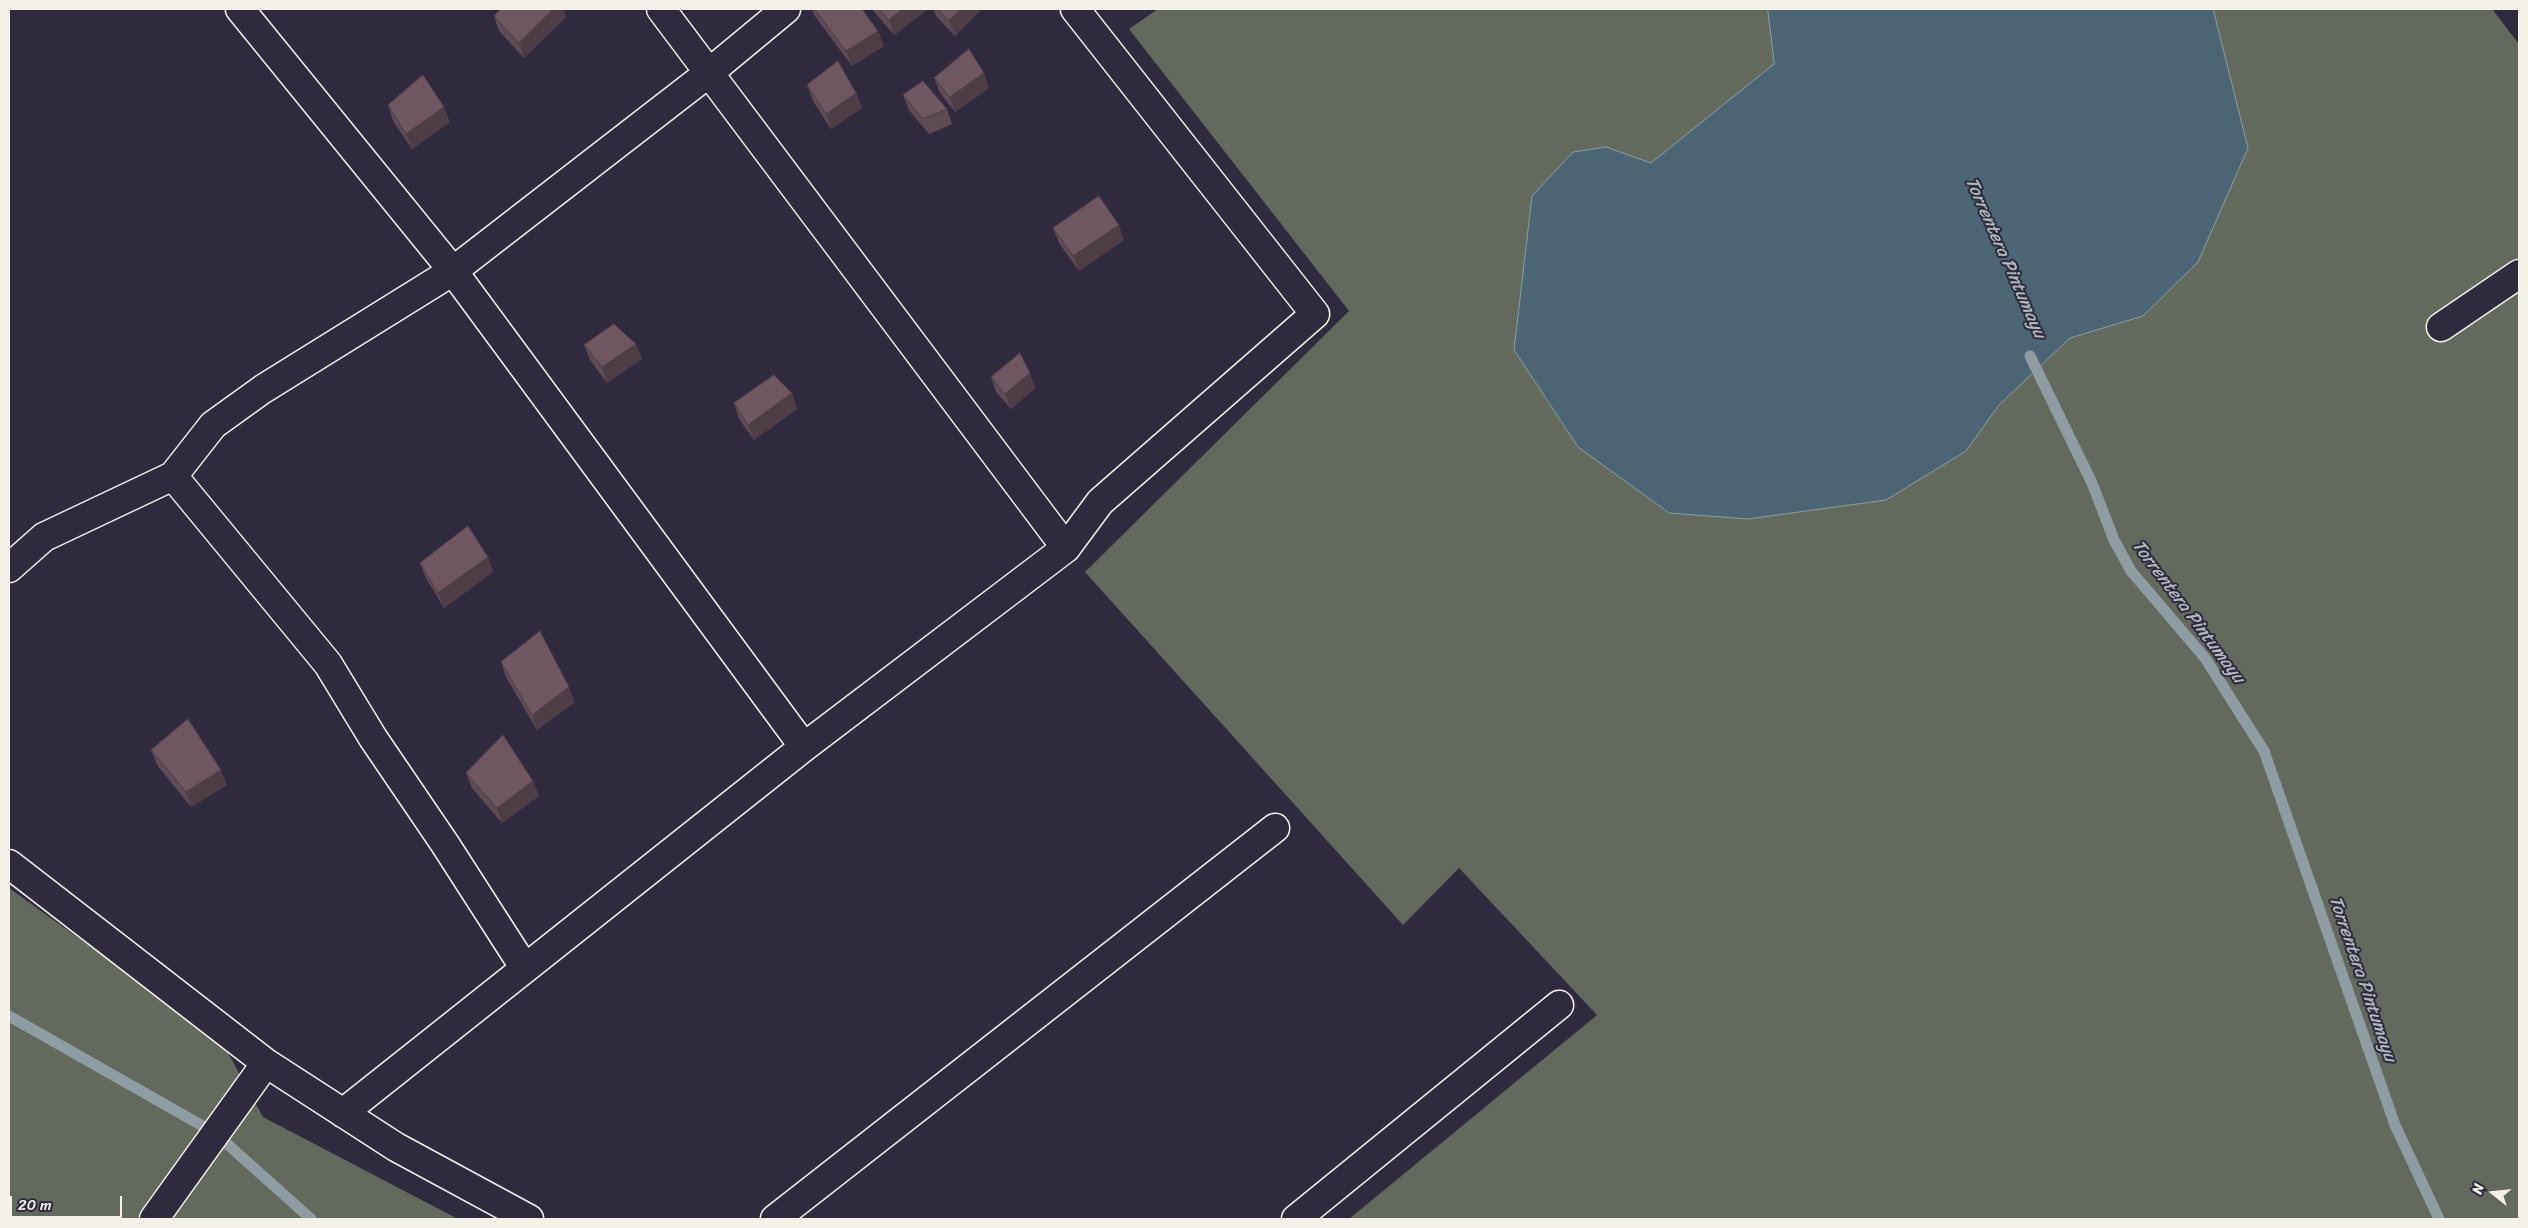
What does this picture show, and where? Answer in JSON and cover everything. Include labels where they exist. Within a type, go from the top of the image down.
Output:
[{"type":"street","points":[[240,9],[453,271],[804,746]]},
{"type":"street","points":[[661,9],[1066,548]]},
{"type":"street","points":[[9,568],[44,537],[173,476],[213,425],[263,389],[453,271],[710,72],[786,9]]},
{"type":"street","points":[[343,1113],[804,746],[1066,548],[1100,502],[1315,314],[1075,9]]},
{"type":"street","points":[[2441,327],[2519,274]]},
{"type":"street","points":[[173,476],[328,664],[373,738],[445,844],[524,967]]},
{"type":"street","points":[[775,1219],[1275,828]]},
{"type":"street","points":[[9,864],[266,1063],[396,1147],[529,1219]]},
{"type":"street","points":[[1296,1219],[1559,1005]]},
{"type":"street","points":[[154,1219],[266,1063]]},
{"type":"green space","points":[[1158,9],[2492,9],[2519,44],[2519,1219],[1349,1219],[1597,1015],[1459,868],[1403,925],[1085,572],[1349,311],[1129,29]]},
{"type":"green space","points":[[9,888],[221,1040],[263,1117],[458,1219],[9,1219]]},
{"type":"water","points":[[1768,9],[2213,9],[2248,148],[2198,262],[2143,316],[2070,338],[1999,405],[1966,451],[1886,500],[1748,519],[1669,513],[1578,447],[1514,350],[1532,196],[1573,152],[1606,147],[1651,163],[1774,64]]},
{"type":"building","points":[[501,9],[553,9],[519,43],[494,16]]},
{"type":"building","points":[[815,9],[862,9],[878,31],[846,51]]},
{"type":"building","points":[[880,9],[903,9],[889,20]]},
{"type":"building","points":[[938,9],[961,9],[949,20]]},
{"type":"building","points":[[969,49],[984,73],[950,97],[934,78]]},
{"type":"building","points":[[838,61],[856,93],[826,114],[807,85]]},
{"type":"building","points":[[423,75],[444,107],[406,134],[388,105]]},
{"type":"building","points":[[923,81],[947,109],[923,119],[903,95]]},
{"type":"building","points":[[1099,196],[1119,225],[1073,256],[1053,228]]},
{"type":"building","points":[[614,324],[636,344],[602,367],[584,345]]},
{"type":"building","points":[[1020,353],[1030,373],[1005,394],[991,377]]},
{"type":"building","points":[[774,375],[792,393],[748,425],[734,403]]},
{"type":"building","points":[[468,526],[488,557],[438,593],[420,563]]},
{"type":"building","points":[[540,631],[569,687],[532,715],[501,662]]},
{"type":"building","points":[[188,719],[221,770],[186,792],[151,750]]},
{"type":"building","points":[[503,735],[533,781],[497,808],[466,773]]},
{"type":"waterway","name":"Torrentera Pintumayu","points":[[2030,356],[2092,483],[2114,540],[2131,571],[2205,658],[2264,751],[2395,1125],[2439,1219]]},
{"type":"waterway","points":[[9,1016],[215,1133],[311,1219]]}]
